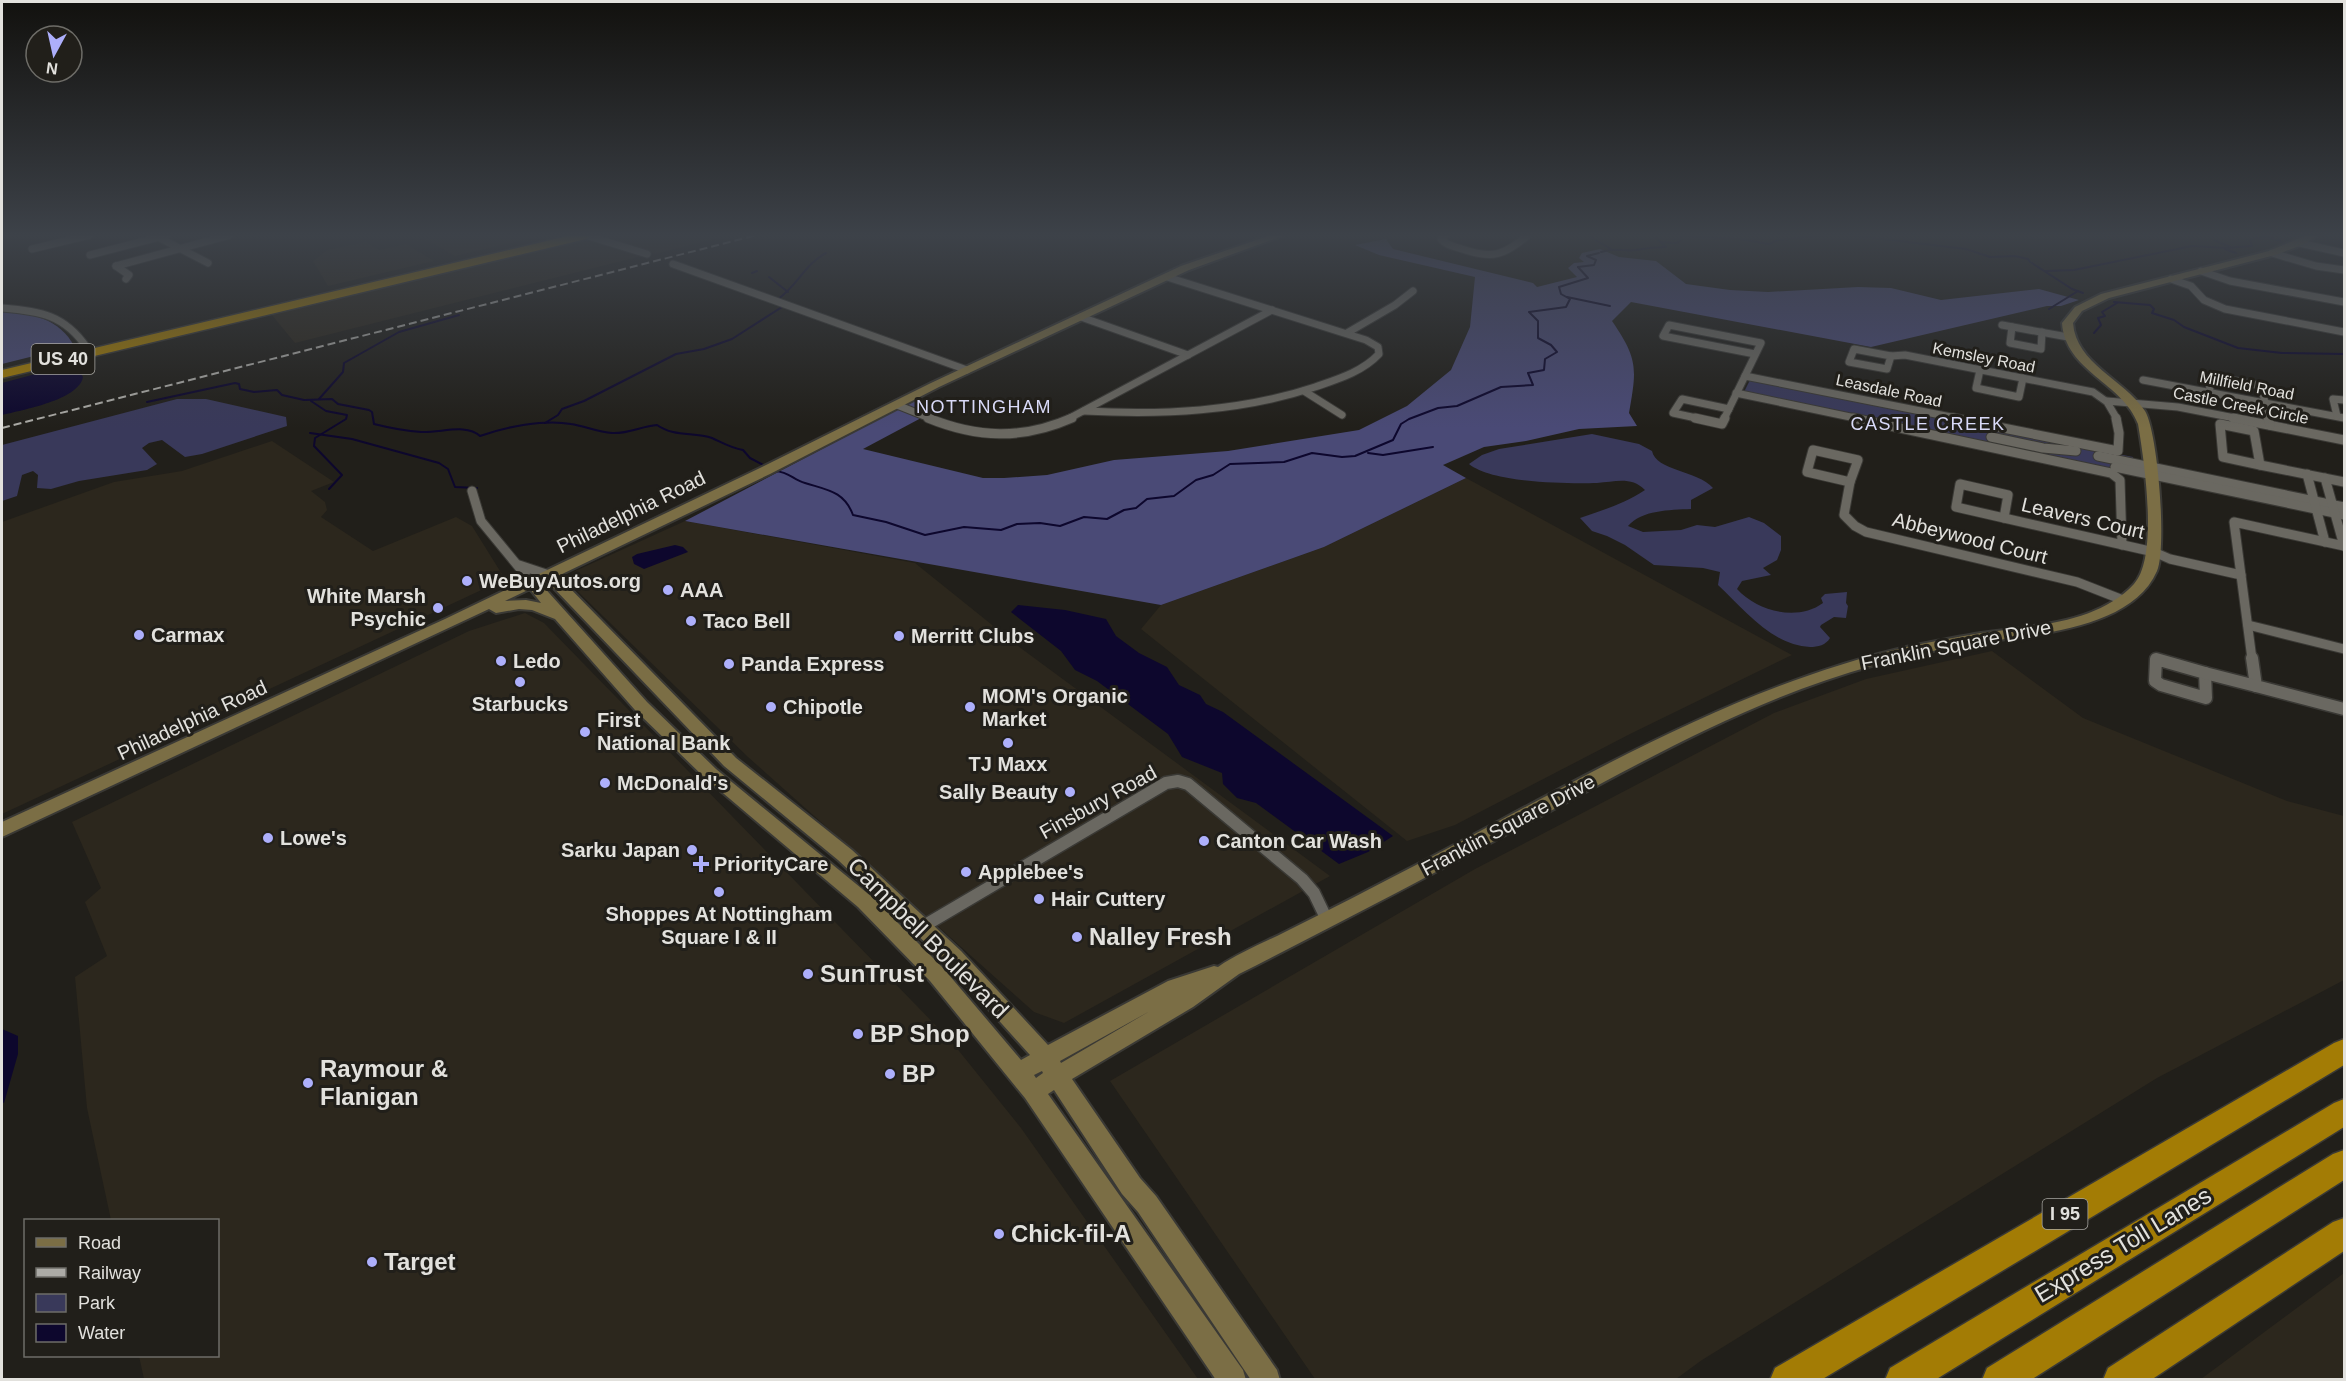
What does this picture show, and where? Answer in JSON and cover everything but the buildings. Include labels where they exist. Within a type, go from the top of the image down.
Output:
[{"type":"highway","name":"US 40","points":[[2,374],[302,299]]},
{"type":"highway","name":"US 40","points":[[2,368],[307,299]]},
{"type":"highway","name":"I 95","points":[[1787,1380],[1995,1255],[2344,1051]]},
{"type":"highway","name":"Express Toll Lanes","points":[[1902,1380],[2344,1112]]},
{"type":"highway","points":[[1999,1380],[2344,1164]]},
{"type":"highway","points":[[2120,1380],[2344,1233]]},
{"type":"main road","name":"Philadelphia Road","points":[[2,830],[549,575],[967,370],[1119,299]]},
{"type":"main road","points":[[2068,337],[2066,328],[2070,317],[2085,304],[2096,299]]},
{"type":"main road","name":"Franklin Square Drive","points":[[1017,1073],[1051,1066],[1185,1001],[1232,968],[1688,730],[1767,695],[1869,661],[1964,640],[2081,620],[2123,600],[2145,581],[2153,564],[2147,429],[2132,402],[2080,356],[2068,337]]},
{"type":"main road","name":"Campbell Boulevard","points":[[549,575],[730,762],[845,855],[954,957],[1051,1066],[1131,1186],[1147,1204],[1267,1380]]},
{"type":"main road","name":"Campbell Boulevard","points":[[532,583],[641,706],[706,769],[873,910],[937,975],[1033,1091],[1233,1380]]},
{"type":"main road","points":[[450,622],[518,603],[541,606],[564,619]]},
{"type":"main road","name":"Franklin Square Drive","points":[[1033,1091],[1051,1066]]},
{"type":"street","points":[[771,299],[967,370]]},
{"type":"street","points":[[1084,411],[1147,413],[1216,410],[1304,391],[1352,373],[1379,354],[1378,347],[1371,342],[1238,299]]},
{"type":"street","points":[[1347,333],[1402,299]]},
{"type":"street","points":[[2203,299],[2225,309],[2344,332]]},
{"type":"street","points":[[2,308],[33,311],[59,319],[74,328],[87,348]]},
{"type":"street","points":[[897,405],[965,431],[1001,436],[1040,430],[1084,411],[1272,310]]},
{"type":"street","points":[[1081,317],[1188,355]]},
{"type":"street","points":[[1729,409],[1682,399],[1673,413],[1722,424],[1761,343],[1669,325],[1663,336],[1755,354]]},
{"type":"street","points":[[2002,325],[2068,337]]},
{"type":"street","points":[[2012,327],[2010,343],[2041,349],[2042,332]]},
{"type":"street","name":"Kemsley Road","points":[[1892,356],[1887,369],[1849,362],[1854,349],[1892,356],[1905,355],[2093,392],[2107,401]]},
{"type":"street","points":[[1980,370],[1976,388],[2019,397],[2023,378]]},
{"type":"street","name":"Leasdale Road","points":[[1744,376],[2118,451],[2117,417],[2107,401]]},
{"type":"street","points":[[2210,392],[2209,378],[2212,376],[2255,383],[2264,388],[2265,403],[2271,425]]},
{"type":"street","name":"Millfield Road","points":[[2144,381],[2341,417]]},
{"type":"street","points":[[1304,391],[1342,415]]},
{"type":"street","points":[[1736,393],[2111,473],[2120,480],[2122,545]]},
{"type":"street","points":[[1850,417],[1856,399]]},
{"type":"street","points":[[2341,417],[2333,399],[2344,400]]},
{"type":"street","name":"Castle Creek Circle","points":[[2107,401],[2178,407],[2344,440]]},
{"type":"street","points":[[2260,465],[2254,431],[2220,424],[2223,457],[2260,465],[2344,482]]},
{"type":"street","points":[[1989,447],[1993,427]]},
{"type":"street","points":[[1991,437],[2043,448],[2062,455],[2150,470],[2337,511],[2344,507]]},
{"type":"street","name":"Abbeywood Court","points":[[1850,482],[1807,472],[1814,450],[1858,460],[1850,482],[1844,515],[1855,526],[1866,531],[2077,582],[2123,600]]},
{"type":"street","points":[[2307,474],[2325,542]]},
{"type":"street","points":[[2256,686],[2234,522],[2344,546],[2337,511],[2325,478]]},
{"type":"street","name":"Leavers Court","points":[[2004,518],[2008,495],[1960,484],[1956,507],[2004,518],[2122,545],[2154,552],[2170,559],[2241,573]]},
{"type":"street","name":"Campbell Boulevard","points":[[472,491],[481,521],[532,583]]},
{"type":"street","name":"Campbell Boulevard","points":[[518,565],[549,575]]},
{"type":"street","points":[[2248,625],[2344,649]]},
{"type":"street","points":[[2205,673],[2205,698],[2161,685],[2155,681],[2156,659],[2344,709]]},
{"type":"street","name":"Finsbury Road","points":[[922,927],[1166,783],[1178,781],[1188,784],[1302,879],[1314,893],[1327,920]]},
{"type":"shaded area","points":[[333,299],[469,299],[295,343],[271,314]]},
{"type":"shaded area","points":[[1473,299],[2079,300],[2061,306],[2047,306],[1871,347],[1631,302],[1612,321],[1631,355],[1634,374],[1629,413],[1637,426],[1579,429],[1526,441],[1484,447],[1443,465],[1466,478],[1324,547],[1161,605],[685,521],[919,398],[938,409],[863,449],[983,478],[1004,478],[1047,475],[1114,460],[1228,451],[1359,430],[1407,406],[1451,370],[1470,327]]},
{"type":"shaded area","points":[[2,310],[44,319],[61,329],[74,346],[2,364]]},
{"type":"shaded area","points":[[272,441],[334,482],[311,491],[325,502],[327,510],[321,517],[373,551],[456,517],[472,526],[505,579],[2,814],[2,522],[114,482],[182,471]]},
{"type":"shaded area","points":[[1466,478],[1792,655],[1630,734],[1455,825],[1407,841],[1141,629],[1161,605],[1324,547]]},
{"type":"shaded area","points":[[685,521],[915,563],[1022,649],[1330,876],[1064,1023],[1034,1012],[748,757],[569,583],[573,572]]},
{"type":"shaded area","points":[[525,613],[544,623],[951,1041],[1021,1128],[1198,1379],[144,1379],[139,1357],[219,1357],[219,1219],[111,1219],[87,1108],[75,977],[107,956],[85,902],[101,888],[72,822],[469,631]]},
{"type":"shaded area","points":[[1992,651],[2083,718],[2287,801],[2344,816],[2344,980],[2157,1078],[1702,1360],[1676,1379],[1315,1379],[1110,1081],[1475,869],[1774,713],[1866,679]]},
{"type":"shaded area","points":[[2344,1273],[2344,1379],[2201,1379]]},
{"type":"green space","points":[[1750,380],[2133,457],[2131,475],[1744,392]]},
{"type":"green space","points":[[177,399],[206,399],[286,417],[287,426],[202,454],[185,457],[162,440],[149,443],[142,448],[157,464],[147,470],[79,481],[51,489],[37,488],[38,475],[33,471],[22,475],[17,496],[2,501],[2,445]]},
{"type":"green space","points":[[1592,434],[1639,444],[1652,451],[1661,463],[1697,477],[1713,488],[1691,500],[1691,509],[1648,514],[1628,526],[1643,532],[1681,530],[1697,525],[1715,527],[1749,517],[1764,523],[1781,536],[1781,550],[1777,560],[1763,568],[1771,575],[1742,581],[1737,589],[1745,597],[1766,608],[1790,613],[1813,609],[1823,603],[1821,598],[1825,594],[1847,592],[1846,618],[1834,617],[1821,625],[1820,627],[1830,638],[1822,645],[1810,647],[1796,645],[1771,633],[1748,615],[1718,585],[1720,572],[1703,568],[1654,565],[1625,545],[1592,531],[1580,518],[1621,503],[1645,490],[1634,483],[1628,481],[1584,483],[1512,479],[1494,475],[1469,464],[1482,455],[1499,449]]},
{"type":"water","points":[[58,368],[78,371],[83,377],[79,385],[61,398],[2,415],[2,383]]},
{"type":"water","points":[[675,545],[683,547],[688,552],[644,569],[634,564],[632,557],[637,554]]},
{"type":"water","points":[[1018,605],[1065,610],[1106,619],[1116,636],[1139,653],[1167,667],[1179,685],[1200,695],[1206,704],[1223,712],[1393,836],[1368,852],[1339,864],[1256,803],[1237,798],[1223,784],[1222,773],[1182,757],[1168,734],[1097,681],[1075,670],[1061,651],[1011,612]]},
{"type":"water","points":[[2,1029],[18,1036],[18,1054],[4,1103],[2,1102]]},
{"type":"waterway","points":[[775,471],[840,496],[853,515],[886,522],[925,535],[964,527],[1001,530],[1017,524],[1040,523],[1060,526],[1084,517],[1107,519],[1124,510],[1136,508],[1147,499],[1174,496],[1196,480],[1213,475],[1230,464],[1284,462],[1312,453],[1342,457],[1355,456],[1393,440],[1401,424],[1409,419],[1438,408],[1457,406],[1501,387],[1533,385],[1528,373],[1544,370],[1545,359],[1557,352],[1551,345],[1538,338],[1538,321],[1529,312],[1566,307],[1570,299]]},
{"type":"waterway","points":[[1579,299],[1610,306]]},
{"type":"waterway","points":[[2049,309],[2064,299]]},
{"type":"waterway","points":[[2114,302],[2150,305],[2154,309],[2152,313],[2174,320],[2184,327],[2238,348],[2282,353],[2344,354]]},
{"type":"waterway","points":[[2094,333],[2101,325],[2098,318],[2105,316],[2102,312],[2117,303]]},
{"type":"waterway","points":[[546,422],[558,415],[562,409],[584,401],[676,354],[704,349],[732,339],[782,307]]},
{"type":"waterway","points":[[319,399],[343,372],[344,363],[399,332],[459,315]]},
{"type":"waterway","points":[[147,402],[235,383],[239,384],[240,389],[254,392],[277,390],[282,395],[304,400]]},
{"type":"waterway","points":[[305,400],[332,399],[338,404],[369,410],[372,412],[374,424],[421,432],[460,429],[480,436],[513,427],[546,422]]},
{"type":"waterway","points":[[311,401],[326,411],[347,415],[346,419],[321,435]]},
{"type":"waterway","points":[[546,422],[571,424],[612,433],[657,425],[677,433],[712,438],[743,450],[750,458],[765,466]]},
{"type":"waterway","points":[[310,433],[321,435]]},
{"type":"waterway","points":[[321,435],[352,439],[439,463],[448,469],[455,487],[477,488]]},
{"type":"waterway","points":[[321,435],[315,438],[314,446],[342,475],[329,489]]},
{"type":"waterway","points":[[1368,453],[1383,455],[1433,447]]},
{"type":"railway","points":[[2,428],[505,299]]},
{"type":"place","name":"WeBuyAutos.org","points":[[467,581]]},
{"type":"place","name":"AAA","points":[[668,590]]},
{"type":"place","name":"White Marsh Psychic","points":[[438,608]]},
{"type":"place","name":"Taco Bell","points":[[691,621]]},
{"type":"place","name":"Carmax","points":[[139,635]]},
{"type":"place","name":"Merritt Clubs","points":[[899,636]]},
{"type":"place","name":"Ledo","points":[[501,661]]},
{"type":"place","name":"Panda Express","points":[[729,664]]},
{"type":"place","name":"Starbucks","points":[[520,682]]},
{"type":"place","name":"Chipotle","points":[[771,707]]},
{"type":"place","name":"MOM's Organic Market","points":[[970,707]]},
{"type":"place","name":"First National Bank","points":[[585,732]]},
{"type":"place","name":"TJ Maxx","points":[[1008,743]]},
{"type":"place","name":"McDonald's","points":[[605,783]]},
{"type":"place","name":"Sally Beauty","points":[[1070,792]]},
{"type":"place","name":"Lowe's","points":[[268,838]]},
{"type":"place","name":"Canton Car Wash","points":[[1204,841]]},
{"type":"place","name":"Sarku Japan","points":[[692,850]]},
{"type":"place","name":"PriorityCare","points":[[701,864]]},
{"type":"place","name":"Applebee's","points":[[966,872]]},
{"type":"place","name":"Shoppes At Nottingham Square I & II","points":[[719,892]]},
{"type":"place","name":"Hair Cuttery","points":[[1039,899]]},
{"type":"place","name":"Nalley Fresh","points":[[1077,937]]},
{"type":"place","name":"SunTrust","points":[[808,974]]},
{"type":"place","name":"BP Shop","points":[[858,1034]]},
{"type":"place","name":"BP","points":[[890,1074]]},
{"type":"place","name":"Raymour & Flanigan","points":[[308,1083]]},
{"type":"place","name":"Chick-fil-A","points":[[999,1234]]},
{"type":"place","name":"Target","points":[[372,1262]]},
{"type":"district","name":"NOTTINGHAM","points":[[984,407]]},
{"type":"district","name":"CASTLE CREEK","points":[[1928,424]]}]
